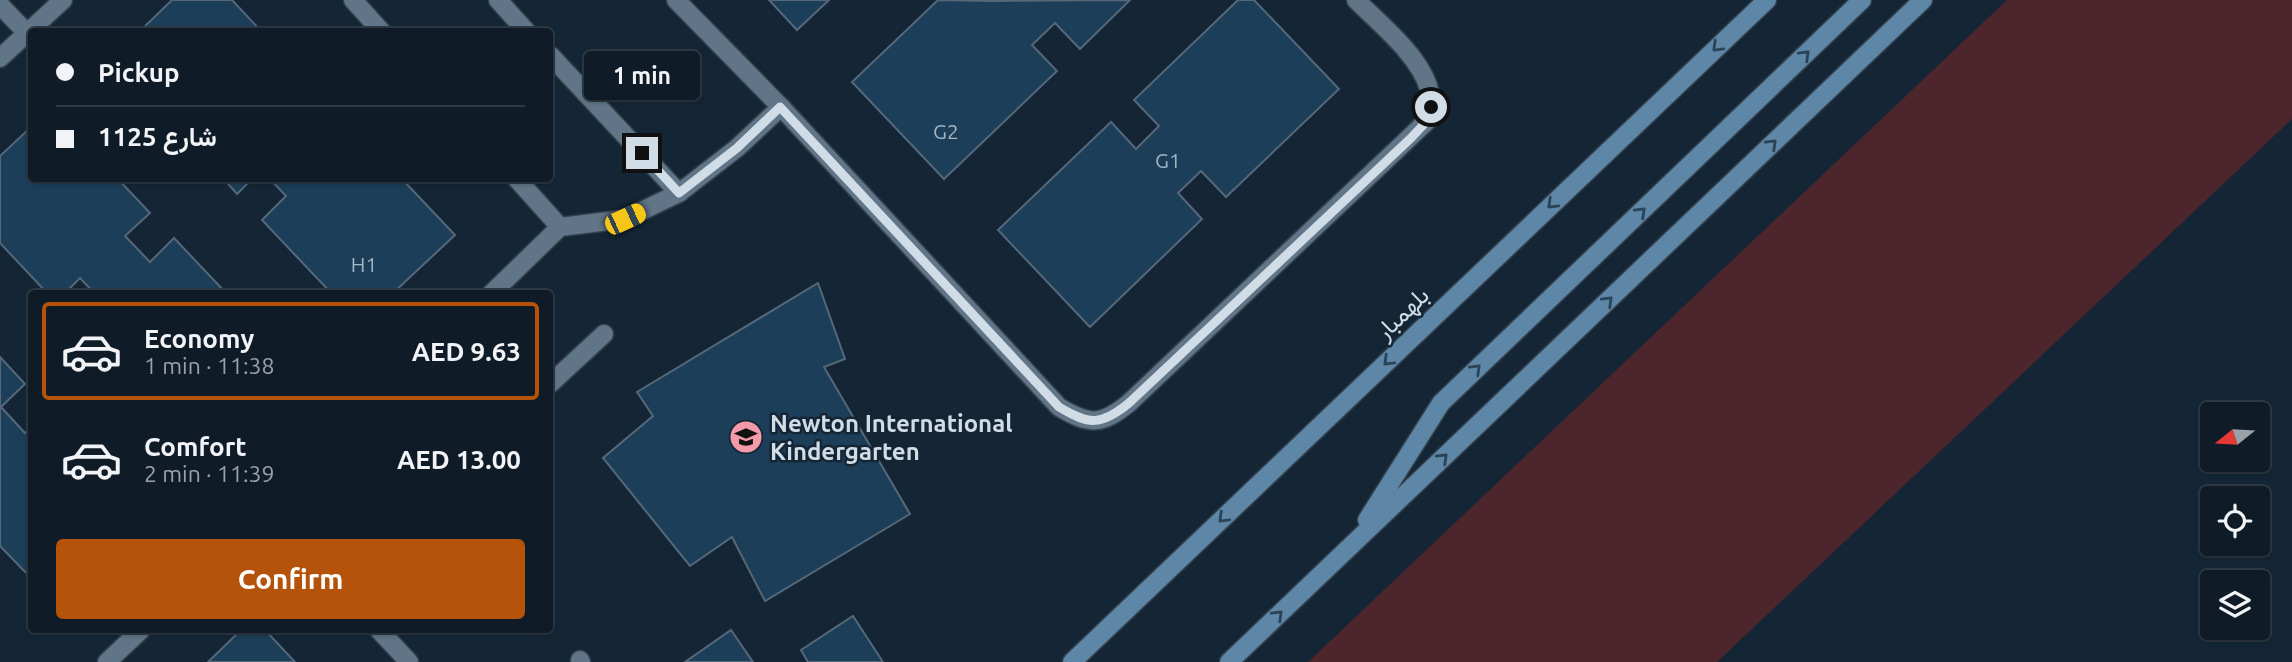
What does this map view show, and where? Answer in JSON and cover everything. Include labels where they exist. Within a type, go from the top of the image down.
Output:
[{"type":"street","points":[[33,28],[64,0]]},
{"type":"street","points":[[353,0],[378,28]]},
{"type":"street","points":[[498,0],[523,28]]},
{"type":"street","points":[[676,0],[780,107],[1059,407],[1079,419],[1098,421],[1114,415],[1129,403],[1427,121],[1431,107],[1430,90],[1417,64],[1356,0]]},
{"type":"street","points":[[1736,28],[1761,0]]},
{"type":"street","name":"بلهمبار","points":[[1072,662],[1767,0]]},
{"type":"street","points":[[1353,544],[1441,403],[1862,0]]},
{"type":"street","points":[[1229,662],[1923,0]]},
{"type":"street","points":[[0,5],[27,33],[0,58]]},
{"type":"street","points":[[553,58],[679,193]]},
{"type":"street","points":[[495,290],[560,227],[625,219],[679,193],[737,148],[780,107]]},
{"type":"street","points":[[520,182],[560,227]]},
{"type":"street","points":[[553,380],[604,334]]},
{"type":"street","points":[[107,662],[138,633]]},
{"type":"street","points":[[382,633],[409,662]]},
{"type":"shaded area","points":[[2007,0],[2292,0],[2292,119],[1717,662],[1308,662]]},
{"type":"building","points":[[172,0],[232,0],[258,28],[143,28]]},
{"type":"building","points":[[769,0],[829,0],[797,30]]},
{"type":"building","points":[[938,0],[1130,0],[1080,49],[1055,23],[1032,45],[1057,71],[944,179],[852,82]]},
{"type":"building","points":[[1238,0],[1254,0],[1339,89],[1226,197],[1201,171],[1178,193],[1202,219],[1090,327],[998,230],[1111,122],[1136,149],[1159,126],[1134,100]]},
{"type":"building","points":[[28,130],[28,182],[121,182],[150,213],[125,236],[150,262],[174,238],[223,290],[91,290],[80,278],[68,290],[44,290],[0,243],[0,156]]},
{"type":"building","points":[[226,182],[249,182],[237,194]]},
{"type":"building","points":[[273,182],[405,182],[455,235],[396,290],[328,290],[262,220],[286,196]]},
{"type":"building","name":"Newton International Kindergarten","points":[[818,283],[845,359],[824,367],[910,514],[765,601],[732,537],[690,566],[603,458],[653,416],[637,392]]},
{"type":"building","points":[[0,357],[25,384],[1,407],[25,433],[28,430],[28,575],[0,546]]},
{"type":"building","points":[[853,616],[883,662],[808,662],[801,650]]},
{"type":"building","points":[[731,630],[753,662],[685,662]]},
{"type":"building","points":[[238,633],[268,633],[295,662],[208,662]]},
{"type":"place","name":"Newton International Kindergarten","points":[[746,437]]},
{"type":"route","points":[[642,153],[679,193],[737,148],[780,107],[1059,407],[1079,419],[1098,421],[1114,415],[1129,403],[1411,138],[1427,121],[1431,107]]}]
